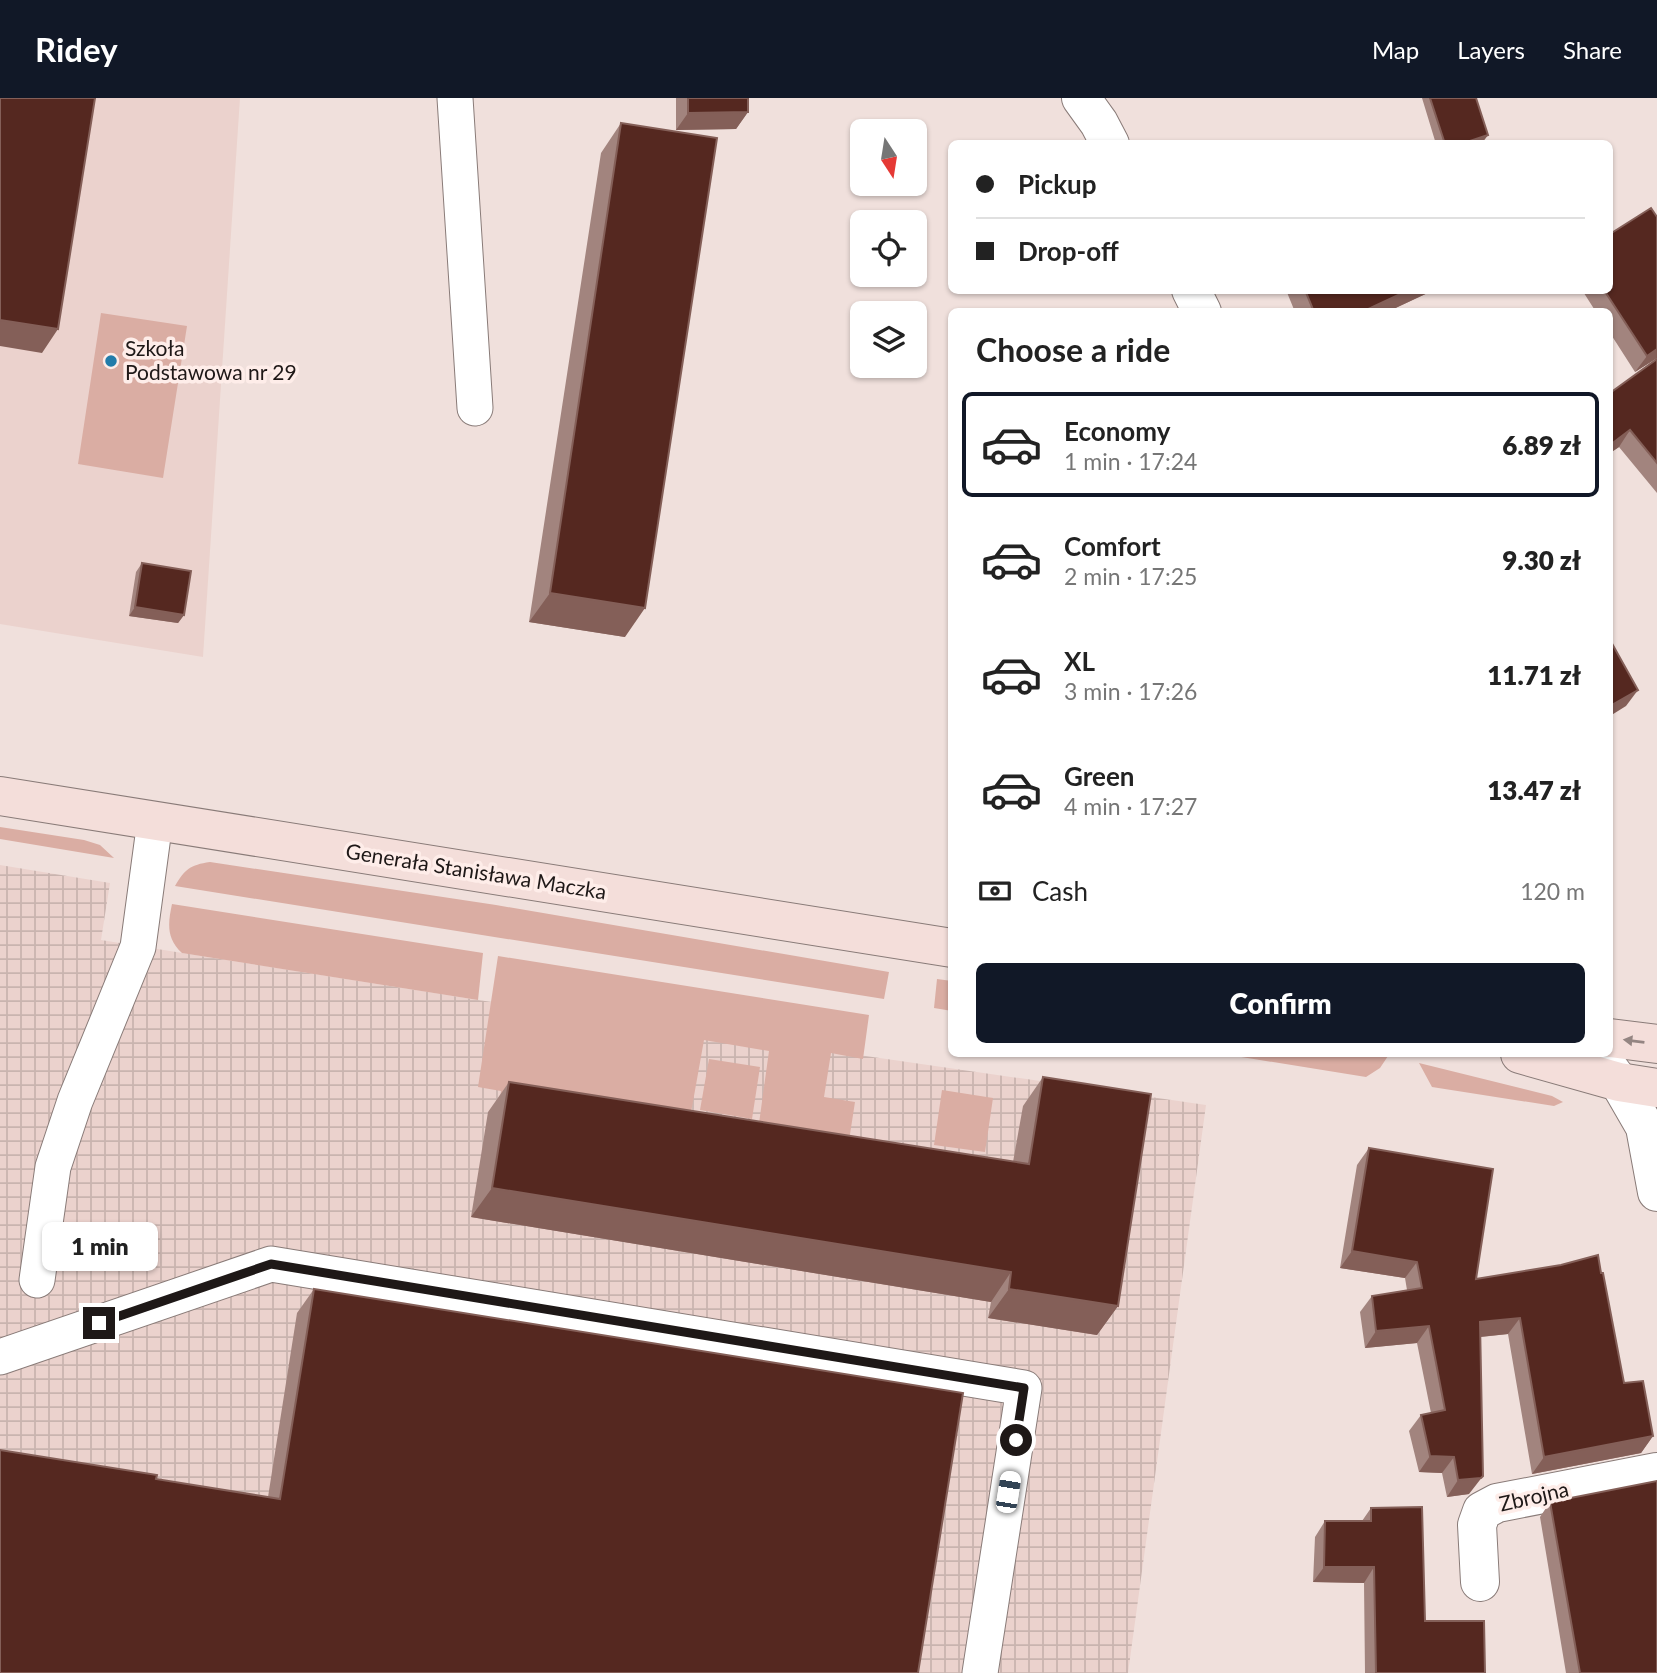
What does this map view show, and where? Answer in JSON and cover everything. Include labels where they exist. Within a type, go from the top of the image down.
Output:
[{"type":"main road","name":"Generała Stanisława Maczka","points":[[0,796],[948,947]]},
{"type":"main road","points":[[1613,1038],[1657,1044]]},
{"type":"main road","points":[[1539,1057],[1608,1068],[1657,1088]]},
{"type":"street","points":[[1081,98],[1108,140]]},
{"type":"street","points":[[1608,1068],[1645,1127],[1657,1192]]},
{"type":"street","name":"Zbrojna","points":[[1480,1582],[1477,1525],[1482,1511],[1497,1503],[1657,1472]]},
{"type":"lane","points":[[455,98],[475,408]]},
{"type":"lane","points":[[37,1280],[53,1167],[75,1101],[138,947],[155,821]]},
{"type":"lane","points":[[0,1357],[271,1264],[1024,1388],[980,1673]]},
{"type":"shaded area","name":"Szkoła Podstawowa nr 29","points":[[0,98],[240,98],[203,657],[0,624]]},
{"type":"shaded area","points":[[101,313],[187,326],[163,478],[78,464]]},
{"type":"shaded area","points":[[0,827],[84,840],[100,845],[114,858],[0,839]]},
{"type":"shaded area","points":[[210,862],[496,905],[889,972],[884,999],[175,886],[189,869]]},
{"type":"shaded area","points":[[0,865],[110,883],[101,940],[478,1000],[1206,1105],[1128,1673],[0,1673]]},
{"type":"shaded area","points":[[172,904],[483,953],[478,1000],[182,953],[171,936]]},
{"type":"shaded area","points":[[498,956],[869,1015],[863,1059],[831,1053],[824,1097],[855,1102],[846,1160],[756,1145],[769,1051],[704,1040],[687,1135],[499,1105],[501,1091],[478,1087]]},
{"type":"shaded area","points":[[937,979],[948,980],[948,1010],[934,1008]]},
{"type":"shaded area","points":[[1242,1057],[1387,1057],[1380,1068],[1366,1077]]},
{"type":"shaded area","points":[[709,1059],[760,1067],[752,1119],[700,1110]]},
{"type":"shaded area","points":[[1419,1063],[1552,1096],[1563,1102],[1554,1106],[1432,1087]]},
{"type":"shaded area","points":[[942,1090],[993,1098],[985,1152],[934,1145]]},
{"type":"building","points":[[0,98],[95,98],[58,329],[0,320]]},
{"type":"building","points":[[688,98],[748,98],[748,112],[688,113]]},
{"type":"building","points":[[1430,98],[1476,98],[1488,135],[1473,140],[1444,140]]},
{"type":"building","points":[[621,123],[717,138],[645,608],[550,593]]},
{"type":"building","points":[[1651,208],[1657,217],[1657,349],[1647,356],[1607,294],[1613,294],[1613,232]]},
{"type":"building","points":[[1307,294],[1400,294],[1371,308],[1312,308]]},
{"type":"building","points":[[1657,359],[1657,463],[1630,430],[1613,443],[1613,391]]},
{"type":"building","points":[[142,563],[191,571],[184,615],[135,607]]},
{"type":"building","points":[[1613,645],[1638,690],[1613,704]]},
{"type":"building","points":[[1043,1077],[1151,1094],[1118,1306],[1009,1289],[1011,1272],[492,1188],[509,1082],[1029,1164]]},
{"type":"building","points":[[1369,1148],[1493,1169],[1476,1279],[1561,1265],[1598,1255],[1624,1383],[1643,1381],[1653,1436],[1544,1457],[1520,1318],[1480,1322],[1483,1476],[1458,1480],[1454,1457],[1430,1456],[1421,1415],[1445,1410],[1429,1326],[1376,1331],[1372,1296],[1422,1288],[1417,1262],[1352,1251]]},
{"type":"building","points":[[314,1289],[963,1393],[918,1673],[0,1673],[0,1450],[157,1475],[156,1479],[280,1499]]},
{"type":"building","points":[[1657,1481],[1657,1673],[1580,1673],[1550,1502]]},
{"type":"building","points":[[1422,1507],[1425,1621],[1484,1621],[1485,1673],[1376,1673],[1374,1567],[1324,1567],[1325,1521],[1371,1521],[1371,1508]]},
{"type":"place","name":"Szkoła Podstawowa nr 29","points":[[111,361]]},
{"type":"route","points":[[99,1323],[271,1264],[1024,1388],[1016,1440]]}]
